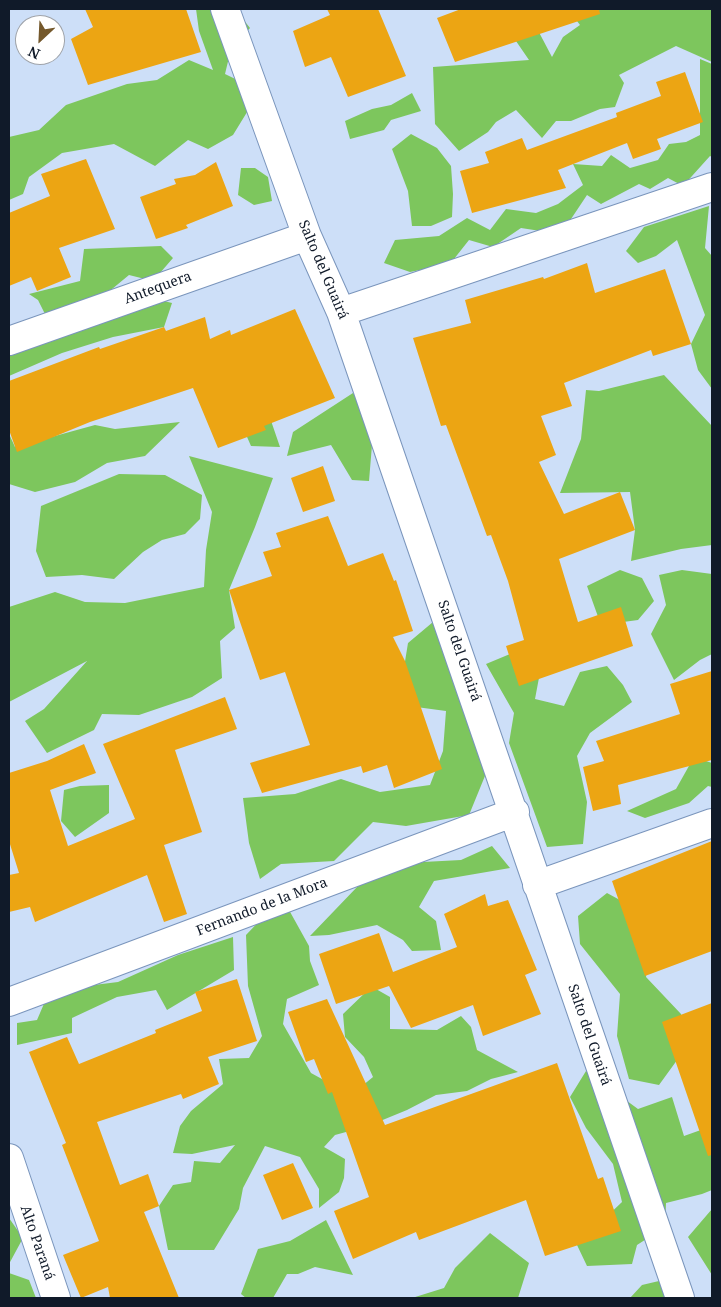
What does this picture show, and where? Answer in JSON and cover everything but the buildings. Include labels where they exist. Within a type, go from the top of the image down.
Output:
[{"type":"street","name":"Salto del Guairá","points":[[225,9],[307,236],[341,312],[515,812],[537,885],[680,1298]]},
{"type":"street","points":[[341,312],[712,187]]},
{"type":"street","name":"Antequera","points":[[9,341],[307,236]]},
{"type":"street","name":"Fernando de la Mora","points":[[9,1002],[515,812]]},
{"type":"street","points":[[537,885],[712,823]]},
{"type":"street","name":"Alto Paraná","points":[[9,1158],[56,1298]]},
{"type":"green space","points":[[196,9],[235,9],[250,28],[231,49],[225,74],[260,91],[233,135],[208,149],[188,140],[155,166],[114,144],[62,153],[29,177],[23,194],[9,200],[9,137],[39,130],[66,105],[127,84],[157,80],[189,60],[213,70],[199,31]]},
{"type":"green space","points":[[494,9],[532,9],[532,19],[552,57],[563,37],[580,25],[568,9],[712,9],[712,62],[676,46],[619,75],[624,83],[615,107],[600,109],[571,121],[556,121],[542,138],[516,110],[496,122],[488,132],[459,151],[435,124],[433,67],[529,60]]},
{"type":"green space","points":[[700,59],[712,64],[712,157],[710,156],[683,186],[668,178],[650,189],[639,184],[601,204],[587,195],[569,222],[547,232],[521,228],[493,247],[469,240],[450,264],[410,272],[384,263],[395,240],[439,236],[467,218],[490,230],[506,209],[536,213],[558,204],[583,185],[573,164],[602,166],[611,155],[630,168],[658,160],[669,144],[686,142],[700,135]]},
{"type":"green space","points":[[412,93],[421,111],[391,120],[384,130],[350,139],[345,121],[372,109],[391,105]]},
{"type":"green space","points":[[411,134],[437,148],[451,166],[452,217],[431,226],[412,226],[408,191],[392,149]]},
{"type":"green space","points":[[241,168],[255,168],[268,177],[272,201],[254,205],[238,195]]},
{"type":"green space","points":[[709,206],[705,248],[712,256],[712,389],[698,370],[691,344],[705,315],[677,240],[656,256],[638,263],[626,251],[644,227]]},
{"type":"green space","points":[[161,246],[173,258],[153,281],[129,275],[106,294],[85,299],[69,310],[45,314],[38,300],[29,294],[80,281],[84,249]]},
{"type":"green space","points":[[152,298],[172,303],[164,327],[113,337],[62,353],[9,376],[9,348]]},
{"type":"green space","points":[[664,375],[712,426],[712,545],[681,549],[631,561],[635,530],[630,492],[560,493],[581,439],[586,390],[599,391]]},
{"type":"green space","points":[[353,393],[370,417],[373,433],[369,481],[352,480],[331,445],[287,456],[293,432]]},
{"type":"green space","points":[[268,412],[280,447],[251,446],[237,414]]},
{"type":"green space","points":[[180,422],[145,456],[107,463],[75,482],[35,492],[9,484],[9,434],[15,447],[95,425],[115,429]]},
{"type":"green space","points":[[189,456],[273,478],[229,590],[235,628],[220,641],[222,678],[192,697],[139,715],[102,714],[94,730],[47,753],[25,721],[44,709],[87,661],[9,702],[9,607],[55,592],[85,602],[125,603],[204,587],[206,550],[212,512]]},
{"type":"green space","points":[[119,474],[165,475],[202,495],[200,519],[185,534],[162,540],[143,552],[114,579],[82,575],[46,577],[36,551],[41,506]]},
{"type":"green space","points":[[620,570],[642,578],[654,601],[638,620],[601,625],[587,586]]},
{"type":"green space","points":[[682,570],[712,574],[712,654],[700,660],[674,680],[651,634],[666,605],[659,575]]},
{"type":"green space","points":[[433,622],[487,771],[469,815],[406,826],[373,822],[334,861],[281,864],[260,879],[249,843],[243,798],[295,794],[341,779],[380,792],[430,785],[443,751],[446,711],[379,702],[402,680],[408,643]]},
{"type":"green space","points":[[522,649],[541,667],[535,699],[564,706],[580,672],[607,666],[623,685],[632,702],[590,733],[577,756],[587,802],[583,844],[547,847],[509,743],[514,713],[486,664]]},
{"type":"green space","points":[[694,757],[712,763],[712,787],[708,786],[689,803],[645,818],[627,811],[676,789]]},
{"type":"green space","points":[[109,785],[109,813],[75,837],[61,821],[64,790],[80,786]]},
{"type":"green space","points":[[492,846],[510,868],[434,881],[419,907],[436,921],[441,950],[412,951],[403,940],[377,925],[329,935],[310,936],[358,886],[374,877],[423,862],[461,860]]},
{"type":"green space","points":[[607,893],[653,918],[646,977],[681,1014],[688,1045],[659,1085],[629,1079],[617,1036],[620,994],[580,944],[578,916]]},
{"type":"green space","points":[[289,910],[309,946],[310,961],[319,985],[287,999],[283,1024],[311,1073],[351,1095],[373,1077],[364,1057],[345,1037],[343,1014],[369,989],[376,989],[390,997],[390,1029],[437,1030],[461,1016],[471,1027],[477,1050],[518,1072],[491,1079],[467,1091],[436,1095],[407,1110],[368,1126],[335,1135],[324,1147],[345,1159],[344,1178],[339,1192],[319,1208],[319,1189],[300,1157],[265,1146],[243,1188],[239,1209],[214,1250],[168,1250],[159,1206],[173,1185],[191,1182],[194,1161],[220,1163],[235,1145],[192,1154],[173,1153],[180,1126],[191,1111],[223,1084],[219,1059],[249,1058],[262,1036],[248,986],[246,935],[268,912]]},
{"type":"green space","points":[[233,937],[234,970],[167,1010],[156,990],[117,997],[72,1018],[72,1033],[17,1045],[17,1023],[37,1020],[46,999],[78,987],[118,982],[178,955]]},
{"type":"green space","points":[[586,1071],[638,1109],[672,1097],[684,1136],[712,1126],[712,1190],[666,1203],[665,1227],[637,1245],[632,1264],[587,1266],[577,1245],[622,1202],[613,1164],[586,1128],[570,1097]]},
{"type":"green space","points":[[712,1209],[712,1275],[688,1237]]},
{"type":"green space","points":[[9,1218],[23,1238],[9,1264]]},
{"type":"green space","points":[[326,1220],[353,1275],[315,1267],[298,1274],[287,1274],[273,1298],[246,1298],[241,1294],[258,1249],[290,1241]]},
{"type":"green space","points":[[490,1233],[529,1263],[518,1298],[412,1298],[444,1288],[455,1268]]},
{"type":"green space","points":[[9,1273],[29,1280],[36,1298],[9,1298]]},
{"type":"green space","points":[[659,1281],[677,1290],[680,1298],[630,1298],[642,1285]]}]
